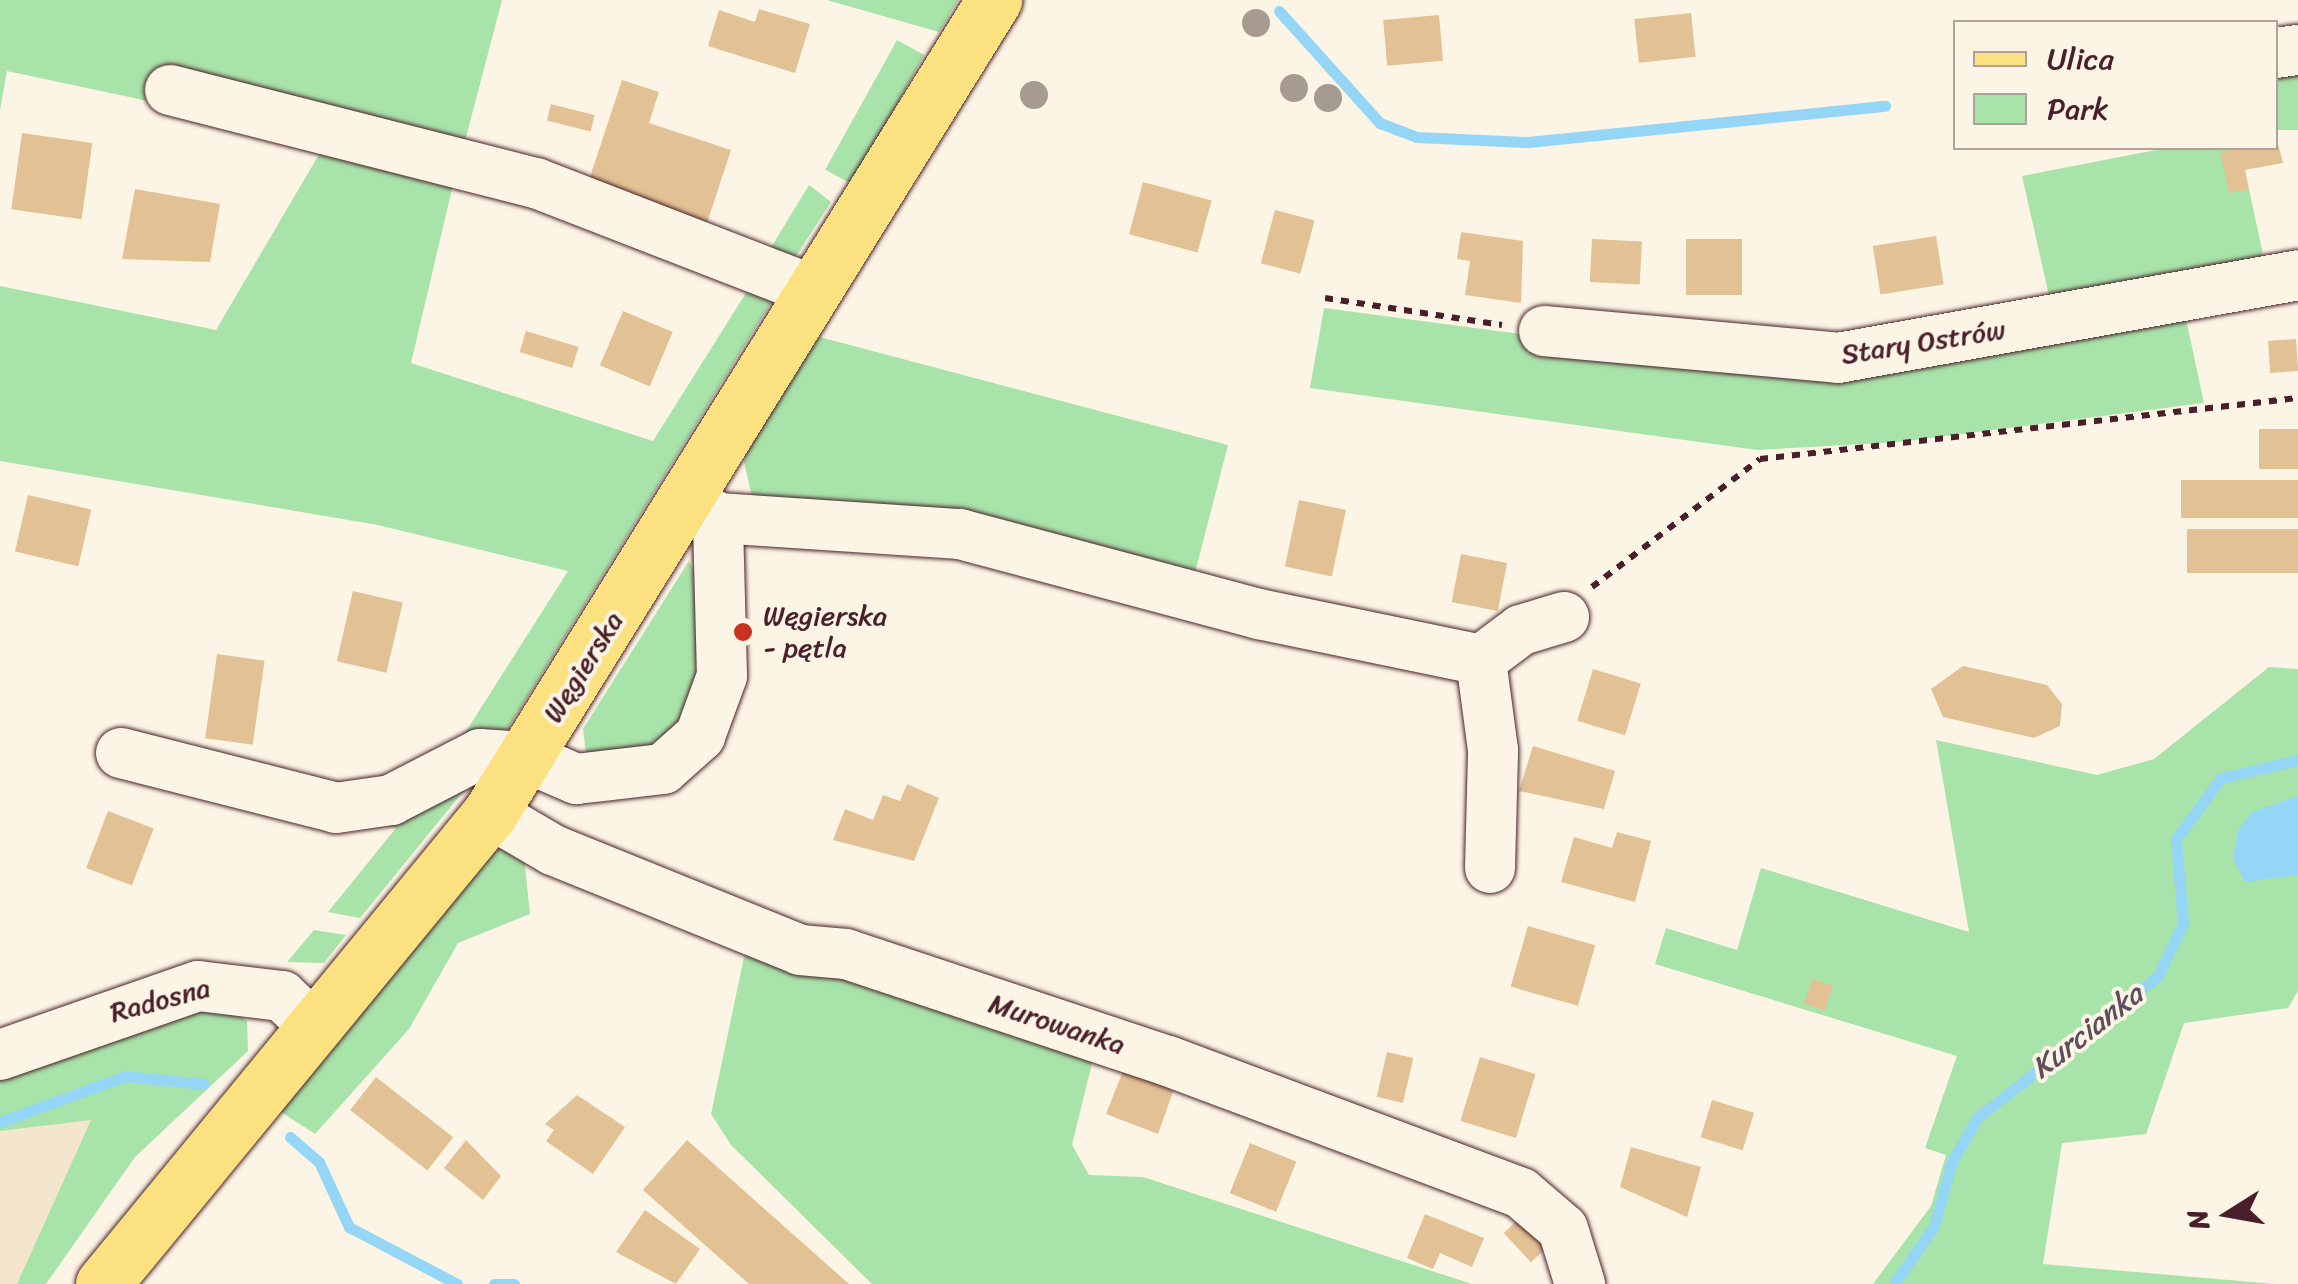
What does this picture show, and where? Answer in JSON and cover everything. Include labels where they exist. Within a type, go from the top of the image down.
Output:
[{"type":"main road","name":"Węgierska","points":[[103,1284],[490,813],[525,757],[703,509],[815,292],[994,0]]},
{"type":"street","points":[[170,90],[536,183],[815,292]]},
{"type":"street","name":"Stary Ostrów","points":[[1544,331],[1838,358],[2298,275]]},
{"type":"street","points":[[121,752],[336,808],[392,800],[480,754],[525,757],[576,780],[620,781],[662,769],[700,736],[722,676],[703,509],[960,534],[1220,604],[1481,660],[1521,630],[1564,617]]},
{"type":"street","points":[[1481,660],[1492,750],[1490,868]]},
{"type":"street","name":"Murowanka","points":[[490,813],[553,850],[800,950],[846,954],[1168,1061],[1521,1193],[1563,1228],[1580,1284]]},
{"type":"street","name":"Radosna","points":[[0,1054],[198,986],[282,996],[314,1025]]},
{"type":"path","points":[[1325,298],[1544,331]]},
{"type":"path","points":[[1564,617],[1760,458],[2298,398]]},
{"type":"shaded area","points":[[92,1119],[17,1284],[0,1284],[0,1131]]},
{"type":"green space","points":[[0,0],[502,0],[464,145],[162,104],[7,71],[0,110]]},
{"type":"green space","points":[[827,0],[958,0],[939,32]]},
{"type":"green space","points":[[897,40],[924,55],[852,184],[825,169]]},
{"type":"green space","points":[[2278,58],[2298,58],[2298,130],[2278,130]]},
{"type":"green space","points":[[328,139],[456,172],[411,363],[653,441],[756,277],[777,293],[502,738],[449,758],[568,571],[378,525],[0,461],[0,286],[216,330]]},
{"type":"green space","points":[[2156,150],[2240,150],[2266,268],[2052,309],[2022,176]]},
{"type":"green space","points":[[809,185],[831,202],[787,270],[761,264]]},
{"type":"green space","points":[[2183,305],[2204,403],[1899,442],[1757,450],[1310,388],[1324,308],[1739,363]]},
{"type":"green space","points":[[816,336],[1228,445],[1191,588],[753,501],[744,462],[754,433]]},
{"type":"green space","points":[[689,561],[697,577],[696,674],[680,728],[660,750],[586,753],[583,729]]},
{"type":"green space","points":[[2269,667],[2298,669],[2298,991],[2288,1008],[2184,1023],[2146,1134],[2062,1143],[2043,1264],[2275,1284],[1873,1284],[1931,1206],[1946,1155],[1925,1148],[1957,1056],[1655,964],[1666,928],[1737,950],[1761,868],[1969,932],[1936,740],[2097,775],[2154,759]]},
{"type":"green space","points":[[475,777],[360,918],[328,912],[396,828],[344,819]]},
{"type":"green space","points":[[491,847],[524,856],[530,914],[458,943],[409,1029],[315,1134],[278,1110]]},
{"type":"green space","points":[[314,930],[346,935],[324,963],[287,962]]},
{"type":"green space","points":[[747,943],[1094,1055],[1072,1145],[1089,1175],[1143,1177],[1472,1284],[872,1284],[731,1145],[711,1114]]},
{"type":"green space","points":[[222,1004],[247,1021],[248,1051],[135,1157],[46,1284],[17,1284],[91,1120],[0,1131],[0,1068]]},
{"type":"water","points":[[2298,796],[2298,875],[2245,882],[2233,859],[2238,830],[2252,812]]},
{"type":"building","points":[[759,9],[810,24],[795,73],[708,46],[719,10],[755,22]]},
{"type":"building","points":[[1691,13],[1696,57],[1639,63],[1634,19]]},
{"type":"building","points":[[1439,15],[1443,61],[1387,66],[1383,20]]},
{"type":"building","points":[[622,80],[659,92],[649,123],[731,150],[707,223],[588,183]]},
{"type":"building","points":[[551,104],[595,115],[591,131],[547,120]]},
{"type":"building","points":[[22,133],[92,143],[82,219],[11,209]]},
{"type":"building","points":[[2278,144],[2283,163],[2245,170],[2249,190],[2229,193],[2220,151],[2278,150]]},
{"type":"building","points":[[1143,182],[1212,200],[1198,253],[1129,234]]},
{"type":"building","points":[[135,189],[220,204],[210,262],[122,259]]},
{"type":"building","points":[[1275,210],[1315,221],[1300,274],[1261,263]]},
{"type":"building","points":[[1461,232],[1523,241],[1521,303],[1465,295],[1470,261],[1457,259]]},
{"type":"building","points":[[1936,236],[1944,284],[1880,294],[1873,246]]},
{"type":"building","points":[[1592,239],[1642,242],[1640,285],[1590,282]]},
{"type":"building","points":[[1686,239],[1742,239],[1742,295],[1686,295]]},
{"type":"building","points":[[623,311],[673,332],[650,386],[600,365]]},
{"type":"building","points":[[526,331],[579,347],[572,368],[520,352]]},
{"type":"building","points":[[2296,339],[2298,371],[2270,373],[2268,341]]},
{"type":"building","points":[[2259,429],[2298,429],[2298,469],[2259,469]]},
{"type":"building","points":[[2181,480],[2298,480],[2298,518],[2181,518]]},
{"type":"building","points":[[28,495],[91,510],[78,566],[15,552]]},
{"type":"building","points":[[1299,500],[1346,510],[1332,576],[1285,567]]},
{"type":"building","points":[[2187,529],[2298,529],[2298,573],[2187,573]]},
{"type":"building","points":[[1461,554],[1507,563],[1498,611],[1452,602]]},
{"type":"building","points":[[353,591],[403,602],[386,673],[337,661]]},
{"type":"building","points":[[217,654],[265,661],[253,745],[205,738]]},
{"type":"building","points":[[1963,666],[2047,685],[2062,704],[2060,726],[2034,738],[1943,717],[1931,689]]},
{"type":"building","points":[[1593,669],[1641,684],[1625,735],[1577,721]]},
{"type":"building","points":[[1533,746],[1615,771],[1604,809],[1519,791]]},
{"type":"building","points":[[907,784],[939,798],[914,861],[833,840],[845,809],[873,820],[883,795],[900,801]]},
{"type":"building","points":[[108,811],[154,829],[132,886],[86,868]]},
{"type":"building","points":[[1617,832],[1651,841],[1635,902],[1561,882],[1574,837],[1612,848]]},
{"type":"building","points":[[1528,926],[1595,945],[1578,1006],[1511,987]]},
{"type":"building","points":[[1812,979],[1833,986],[1825,1011],[1804,1004]]},
{"type":"building","points":[[1387,1052],[1413,1058],[1403,1103],[1377,1097]]},
{"type":"building","points":[[1480,1057],[1535,1074],[1516,1138],[1460,1121]]},
{"type":"building","points":[[1146,1070],[1173,1092],[1158,1134],[1106,1114],[1123,1071],[1142,1079]]},
{"type":"building","points":[[376,1077],[453,1137],[427,1170],[350,1110]]},
{"type":"building","points":[[577,1095],[625,1127],[593,1174],[546,1141],[554,1130],[545,1124]]},
{"type":"building","points":[[1712,1100],[1754,1113],[1743,1150],[1701,1137]]},
{"type":"building","points":[[466,1140],[501,1176],[483,1200],[444,1168]]},
{"type":"building","points":[[687,1140],[849,1284],[749,1284],[643,1190]]},
{"type":"building","points":[[1250,1143],[1296,1162],[1276,1212],[1230,1193]]},
{"type":"building","points":[[1631,1147],[1701,1167],[1687,1217],[1620,1187]]},
{"type":"building","points":[[645,1210],[700,1249],[676,1284],[616,1252]]},
{"type":"building","points":[[1425,1214],[1484,1238],[1472,1267],[1440,1253],[1433,1269],[1407,1258]]},
{"type":"building","points":[[1522,1216],[1549,1245],[1531,1262],[1504,1233]]},
{"type":"waterway","points":[[1279,11],[1380,123],[1416,137],[1528,142],[1885,106]]},
{"type":"waterway","name":"Kurcianka","points":[[1894,1284],[1934,1226],[1952,1161],[1977,1118],[2158,976],[2183,923],[2176,839],[2221,778],[2298,760]]},
{"type":"waterway","name":"Kurcianka","points":[[0,1122],[125,1076],[204,1084]]},
{"type":"waterway","name":"Kurcianka","points":[[290,1137],[319,1162],[349,1227],[457,1284]]},
{"type":"waterway","name":"Kurcianka","points":[[494,1284],[514,1284]]},
{"type":"place","name":"Węgierska - pętla","points":[[743,632]]}]
